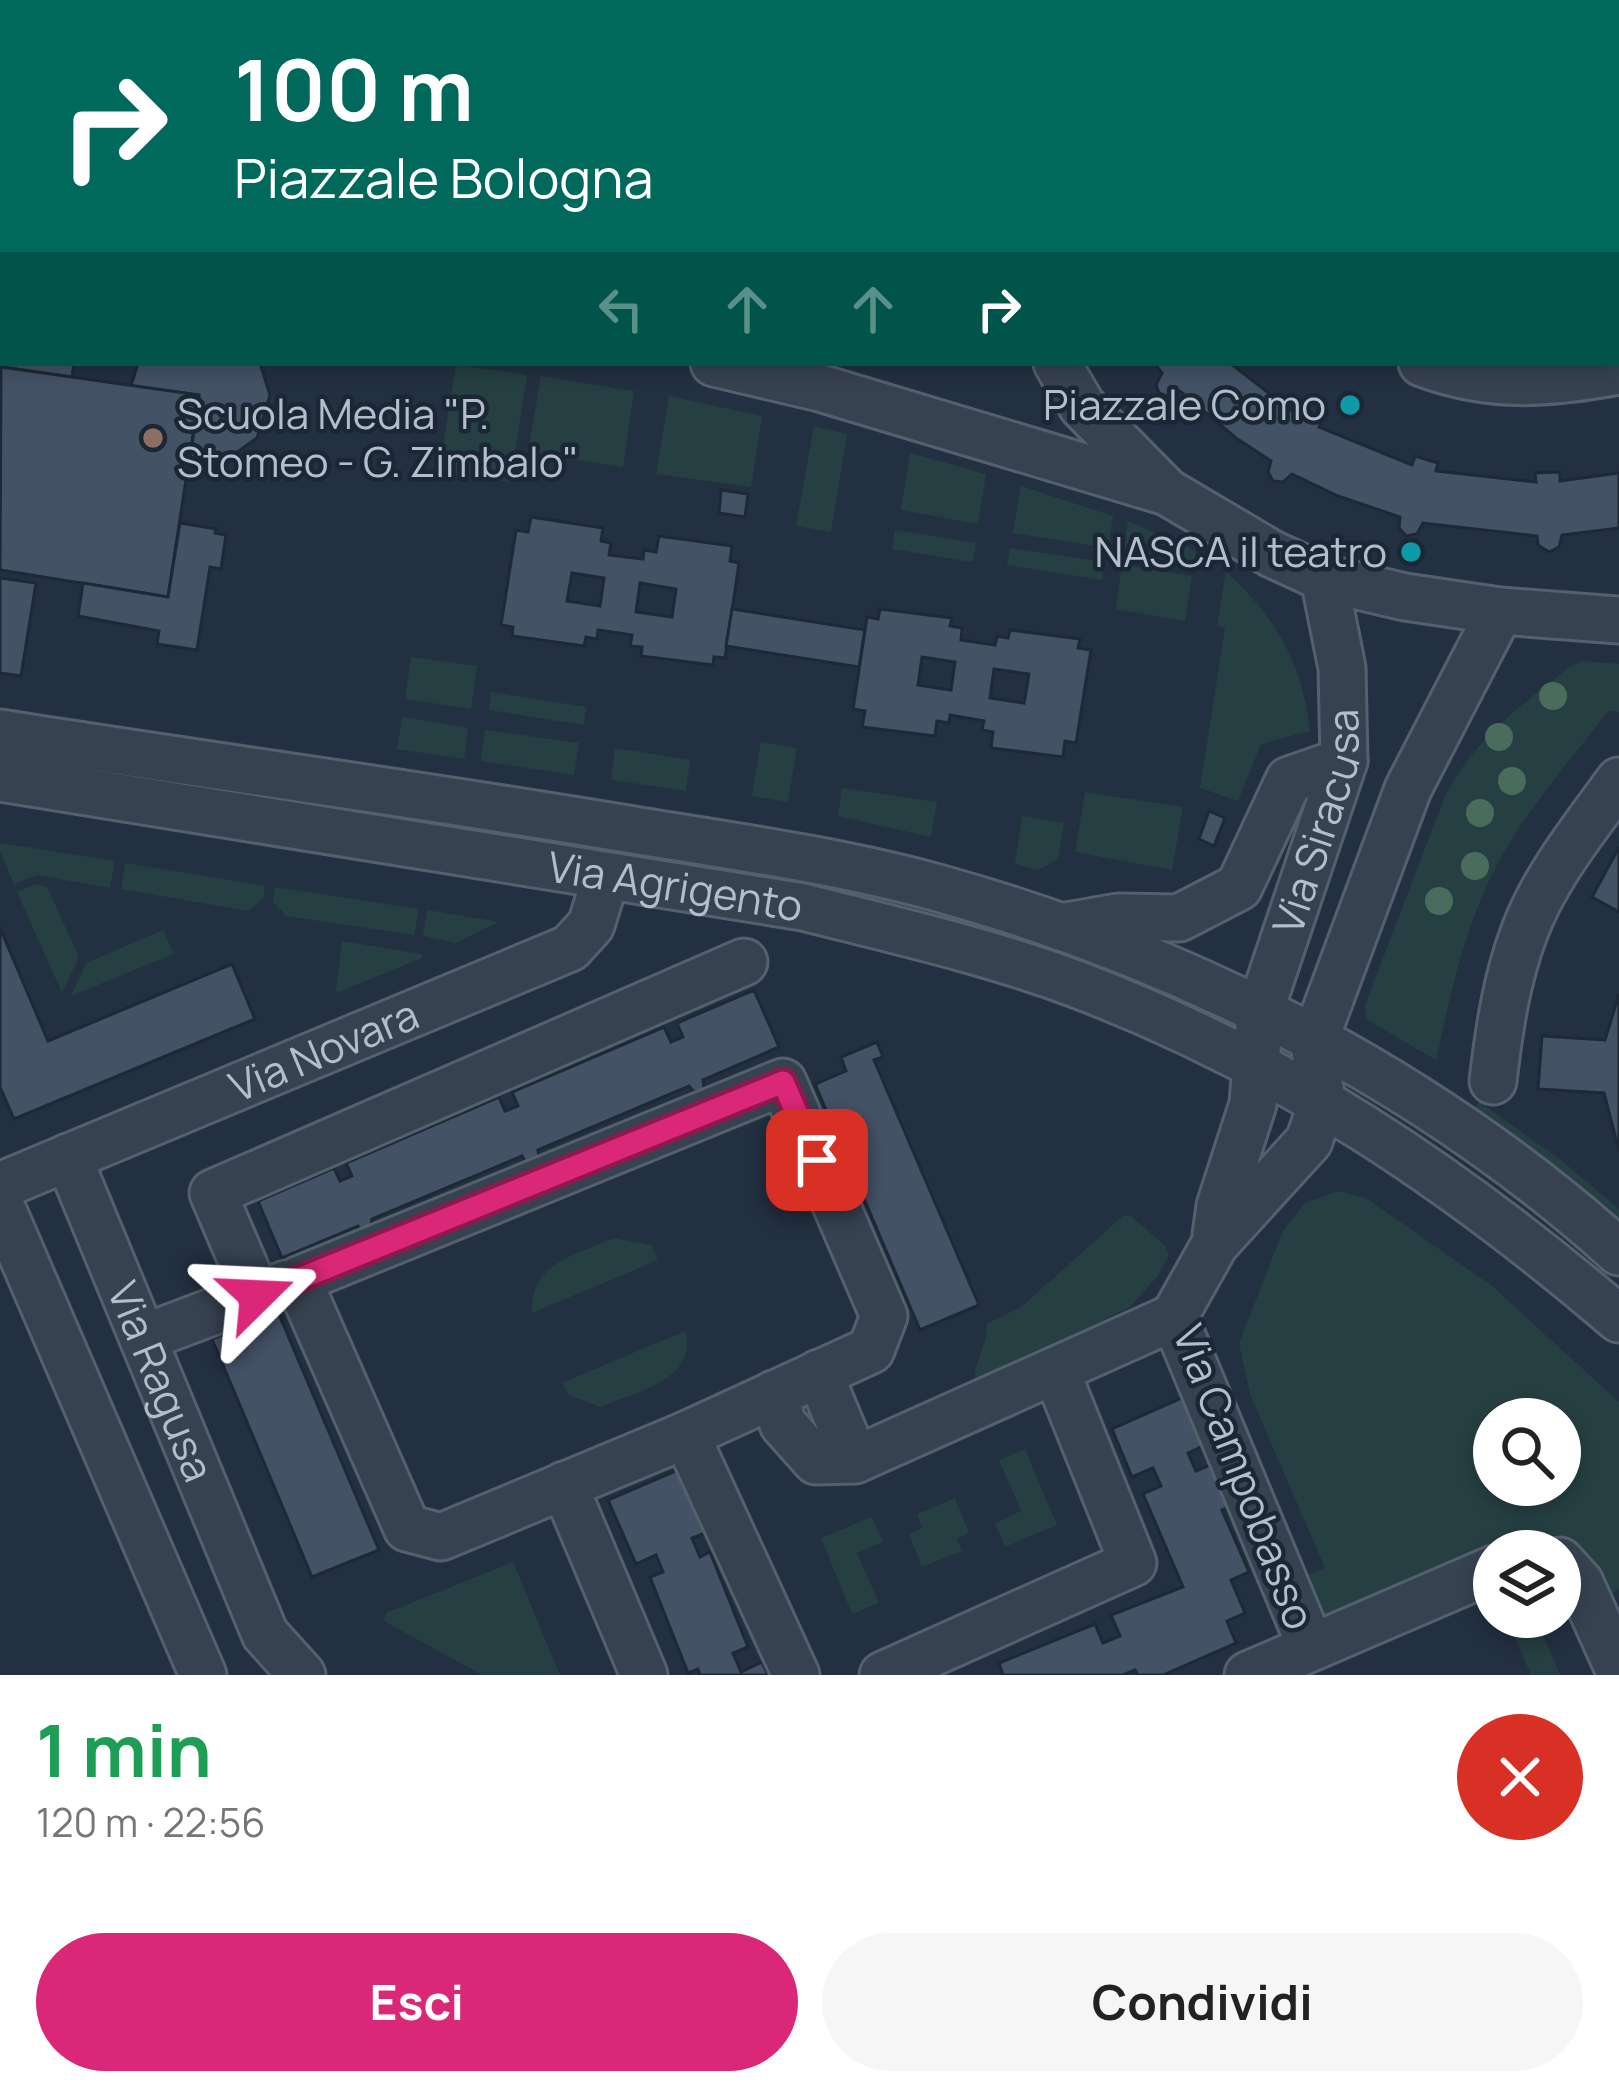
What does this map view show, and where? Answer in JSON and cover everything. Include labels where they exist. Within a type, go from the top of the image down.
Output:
[{"type":"street","points":[[727,366],[820,388],[1167,492],[1271,554],[1324,578],[1500,611],[1619,620]]},
{"type":"street","points":[[1059,366],[1082,406],[1167,492]]},
{"type":"street","points":[[1431,366],[1462,378],[1546,384],[1619,371]]},
{"type":"street","name":"Via Siracusa","points":[[1256,1063],[1260,1011],[1344,761],[1342,668],[1324,578]]},
{"type":"street","name":"Via Siracusa","points":[[1314,1042],[1408,789],[1500,611]]},
{"type":"street","name":"Via Agrigento","points":[[0,733],[496,807],[810,859],[939,888],[1157,963],[1260,1011],[1453,1120],[1552,1192],[1619,1252]]},
{"type":"street","points":[[1057,928],[1118,917],[1179,918],[1239,887],[1289,780],[1344,761]]},
{"type":"street","name":"Via Agrigento","points":[[0,778],[803,907],[925,937],[1076,984],[1256,1063],[1423,1164],[1520,1235],[1619,1319]]},
{"type":"street","points":[[1493,1081],[1501,1014],[1524,930],[1567,853],[1619,781]]},
{"type":"street","name":"Via Novara","points":[[0,1186],[570,948],[591,925],[606,877]]},
{"type":"street","points":[[1239,887],[1294,908]]},
{"type":"street","points":[[143,1338],[278,1288],[783,1082],[884,1316],[871,1350],[686,1435],[441,1538],[407,1528],[278,1288],[213,1193],[744,962]]},
{"type":"street","points":[[1314,1042],[1322,1103]]},
{"type":"street","name":"Via Campobasso","points":[[1215,1244],[1220,1206],[1253,1104],[1256,1063]]},
{"type":"street","name":"Via Campobasso","points":[[1311,1647],[1174,1317],[1215,1244],[1309,1141],[1322,1103]]},
{"type":"street","name":"Via Ragusa","points":[[68,1157],[265,1634],[302,1675]]},
{"type":"street","name":"Via Ragusa","points":[[0,1204],[194,1655],[253,1605]]},
{"type":"street","points":[[774,1394],[783,1424],[816,1461],[855,1460],[1174,1317]]},
{"type":"street","points":[[883,1675],[1133,1563],[1056,1371]]},
{"type":"street","points":[[819,1373],[855,1460]]},
{"type":"street","points":[[686,1435],[796,1675]]},
{"type":"street","points":[[564,1485],[644,1675]]},
{"type":"street","points":[[1248,1675],[1473,1578]]},
{"type":"street","points":[[1581,1585],[1619,1670]]},
{"type":"green space","points":[[456,366],[527,375],[510,482],[439,471]]},
{"type":"green space","points":[[541,376],[634,391],[623,467],[528,452]]},
{"type":"green space","points":[[669,396],[762,416],[751,487],[656,474]]},
{"type":"green space","points":[[814,426],[847,434],[831,532],[796,526]]},
{"type":"green space","points":[[910,453],[986,474],[978,524],[901,510]]},
{"type":"green space","points":[[1021,486],[1113,516],[1108,548],[1013,533]]},
{"type":"green space","points":[[1128,521],[1196,551],[1194,562],[1124,550]]},
{"type":"green space","points":[[895,530],[976,543],[973,562],[892,549]]},
{"type":"green space","points":[[1010,548],[1105,562],[1102,580],[1007,565]]},
{"type":"green space","points":[[1122,564],[1192,576],[1185,621],[1116,609]]},
{"type":"green space","points":[[1226,572],[1259,606],[1284,644],[1301,685],[1310,731],[1261,744],[1238,801],[1200,788],[1225,628],[1217,626]]},
{"type":"green space","points":[[411,657],[477,666],[471,709],[405,699]]},
{"type":"green space","points":[[1583,661],[1619,664],[1619,712],[1608,711],[1536,804],[1498,863],[1468,935],[1436,1060],[1366,1019],[1365,1005],[1457,775],[1500,725],[1569,667]]},
{"type":"green space","points":[[491,692],[586,707],[584,725],[489,710]]},
{"type":"green space","points":[[402,717],[468,728],[464,759],[397,749]]},
{"type":"green space","points":[[485,730],[579,743],[574,775],[481,761]]},
{"type":"green space","points":[[761,742],[797,748],[788,802],[752,796]]},
{"type":"green space","points":[[615,748],[690,760],[686,791],[611,780]]},
{"type":"green space","points":[[842,788],[937,802],[931,837],[838,816]]},
{"type":"green space","points":[[1085,792],[1183,807],[1172,870],[1075,852]]},
{"type":"green space","points":[[1022,816],[1064,823],[1058,859],[1038,870],[1015,864]]},
{"type":"green space","points":[[0,843],[115,861],[110,888],[37,875],[14,884]]},
{"type":"green space","points":[[125,863],[265,886],[263,899],[248,911],[121,889]]},
{"type":"green space","points":[[35,884],[47,887],[79,957],[62,993],[17,892]]},
{"type":"green space","points":[[275,887],[419,909],[414,935],[286,916],[273,901]]},
{"type":"green space","points":[[427,910],[496,923],[456,943],[423,936]]},
{"type":"green space","points":[[163,930],[174,954],[71,996],[86,963]]},
{"type":"green space","points":[[342,941],[422,954],[422,958],[339,992]]},
{"type":"green space","points":[[1479,1102],[1560,1159],[1619,1209],[1619,1223],[1474,1110]]},
{"type":"green space","points":[[1338,1191],[1366,1198],[1492,1286],[1619,1402],[1619,1589],[1611,1594],[1581,1548],[1581,1530],[1473,1530],[1473,1560],[1326,1624],[1320,1621],[1305,1576],[1325,1568],[1250,1394],[1239,1343],[1283,1231],[1305,1203]]},
{"type":"green space","points":[[1130,1215],[1169,1255],[1157,1277],[1130,1307],[975,1383],[986,1324],[1021,1307],[1123,1216]]},
{"type":"green space","points":[[613,1238],[651,1245],[658,1260],[532,1313],[533,1296],[546,1272]]},
{"type":"green space","points":[[685,1331],[683,1361],[674,1373],[646,1389],[601,1407],[570,1396],[562,1383]]},
{"type":"green space","points":[[1025,1449],[1057,1525],[1005,1547],[995,1523],[1021,1511],[999,1460]]},
{"type":"green space","points":[[955,1498],[969,1533],[957,1539],[962,1551],[922,1567],[909,1534],[922,1528],[917,1514]]},
{"type":"green space","points":[[872,1517],[883,1542],[857,1553],[879,1603],[852,1614],[821,1538]]},
{"type":"green space","points":[[513,1562],[560,1675],[482,1675],[384,1621],[386,1613]]},
{"type":"green space","points":[[1515,1638],[1544,1638],[1560,1675],[1531,1675]]},
{"type":"building","points":[[0,366],[74,366],[72,377],[1,367],[0,374]]},
{"type":"building","points":[[137,366],[261,366],[270,395],[257,438],[222,463],[189,466],[199,395],[131,386]]},
{"type":"building","points":[[1156,366],[1234,366],[1297,415],[1302,408],[1323,420],[1319,427],[1412,465],[1415,456],[1438,463],[1436,471],[1536,482],[1535,473],[1560,472],[1560,481],[1619,473],[1619,528],[1562,535],[1559,547],[1549,552],[1538,545],[1537,536],[1423,523],[1417,534],[1406,536],[1399,528],[1400,517],[1292,474],[1283,482],[1273,481],[1268,472],[1271,461],[1180,391],[1169,397],[1159,393],[1156,385],[1162,373]]},
{"type":"building","points":[[1,367],[199,395],[168,597],[0,570]]},
{"type":"building","points":[[721,490],[748,494],[745,517],[719,513]]},
{"type":"building","points":[[531,517],[603,528],[601,541],[611,543],[609,555],[643,559],[644,550],[656,552],[659,536],[732,546],[730,561],[739,563],[725,658],[714,657],[713,665],[641,656],[642,647],[630,646],[632,635],[598,630],[597,639],[586,637],[584,646],[512,636],[513,627],[501,625],[516,530],[528,532]],"holes":[[[572,573],[604,578],[600,606],[567,601]],[[640,583],[676,589],[672,617],[636,612]]]},
{"type":"building","points":[[180,523],[226,535],[221,569],[210,567],[197,650],[157,644],[159,631],[78,616],[83,583],[168,597]]},
{"type":"building","points":[[0,578],[36,583],[21,676],[0,673]]},
{"type":"building","points":[[732,609],[865,630],[859,667],[726,646]]},
{"type":"building","points":[[880,609],[952,618],[950,626],[962,628],[961,640],[995,645],[997,636],[1008,638],[1010,630],[1080,639],[1078,648],[1091,650],[1076,743],[1065,741],[1063,757],[991,748],[993,732],[982,730],[984,721],[950,715],[949,723],[937,721],[935,736],[862,727],[865,711],[853,709],[867,617],[878,619]],"holes":[[[922,657],[955,662],[951,690],[918,685]],[[994,669],[1029,674],[1024,703],[990,698]]]},
{"type":"building","points":[[1209,811],[1225,818],[1214,846],[1199,839]]},
{"type":"building","points":[[1619,847],[1619,912],[1592,897]]},
{"type":"building","points":[[0,928],[48,1041],[232,964],[255,1019],[14,1119],[0,1087]]},
{"type":"building","points":[[754,990],[779,1047],[703,1080],[704,1090],[694,1092],[689,1086],[538,1150],[539,1157],[527,1165],[522,1156],[372,1219],[370,1231],[362,1232],[358,1226],[282,1258],[258,1201],[334,1168],[340,1181],[352,1176],[346,1163],[499,1097],[505,1111],[518,1106],[512,1092],[664,1027],[671,1042],[683,1037],[677,1023]]},
{"type":"building","points":[[1619,994],[1619,1151],[1604,1093],[1538,1089],[1542,1036],[1605,1040]]},
{"type":"building","points":[[877,1042],[883,1057],[874,1060],[979,1305],[920,1330],[815,1084],[846,1071],[841,1057]]},
{"type":"building","points":[[278,1312],[379,1550],[312,1577],[212,1339]]},
{"type":"building","points":[[1182,1398],[1203,1446],[1188,1453],[1196,1471],[1210,1465],[1229,1507],[1222,1510],[1249,1572],[1231,1580],[1245,1613],[1227,1621],[1236,1643],[1163,1675],[1138,1675],[1135,1670],[1123,1675],[1003,1675],[999,1663],[1095,1624],[1103,1643],[1120,1636],[1111,1615],[1183,1587],[1143,1494],[1161,1486],[1153,1468],[1132,1477],[1112,1429]]},
{"type":"building","points":[[680,1469],[708,1532],[692,1538],[700,1557],[710,1552],[748,1647],[733,1653],[741,1672],[762,1662],[768,1675],[700,1675],[698,1669],[688,1673],[650,1577],[663,1572],[656,1555],[636,1564],[608,1500]]},
{"type":"place","name":"Piazzale Como","points":[[1350,405]]},
{"type":"place","name":"Scuola Media \"P. Stomeo - G. Zimbalo\"","points":[[153,438]]},
{"type":"place","name":"NASCA il teatro","points":[[1411,552]]},
{"type":"route","points":[[257,1296],[783,1082],[817,1160]]}]
